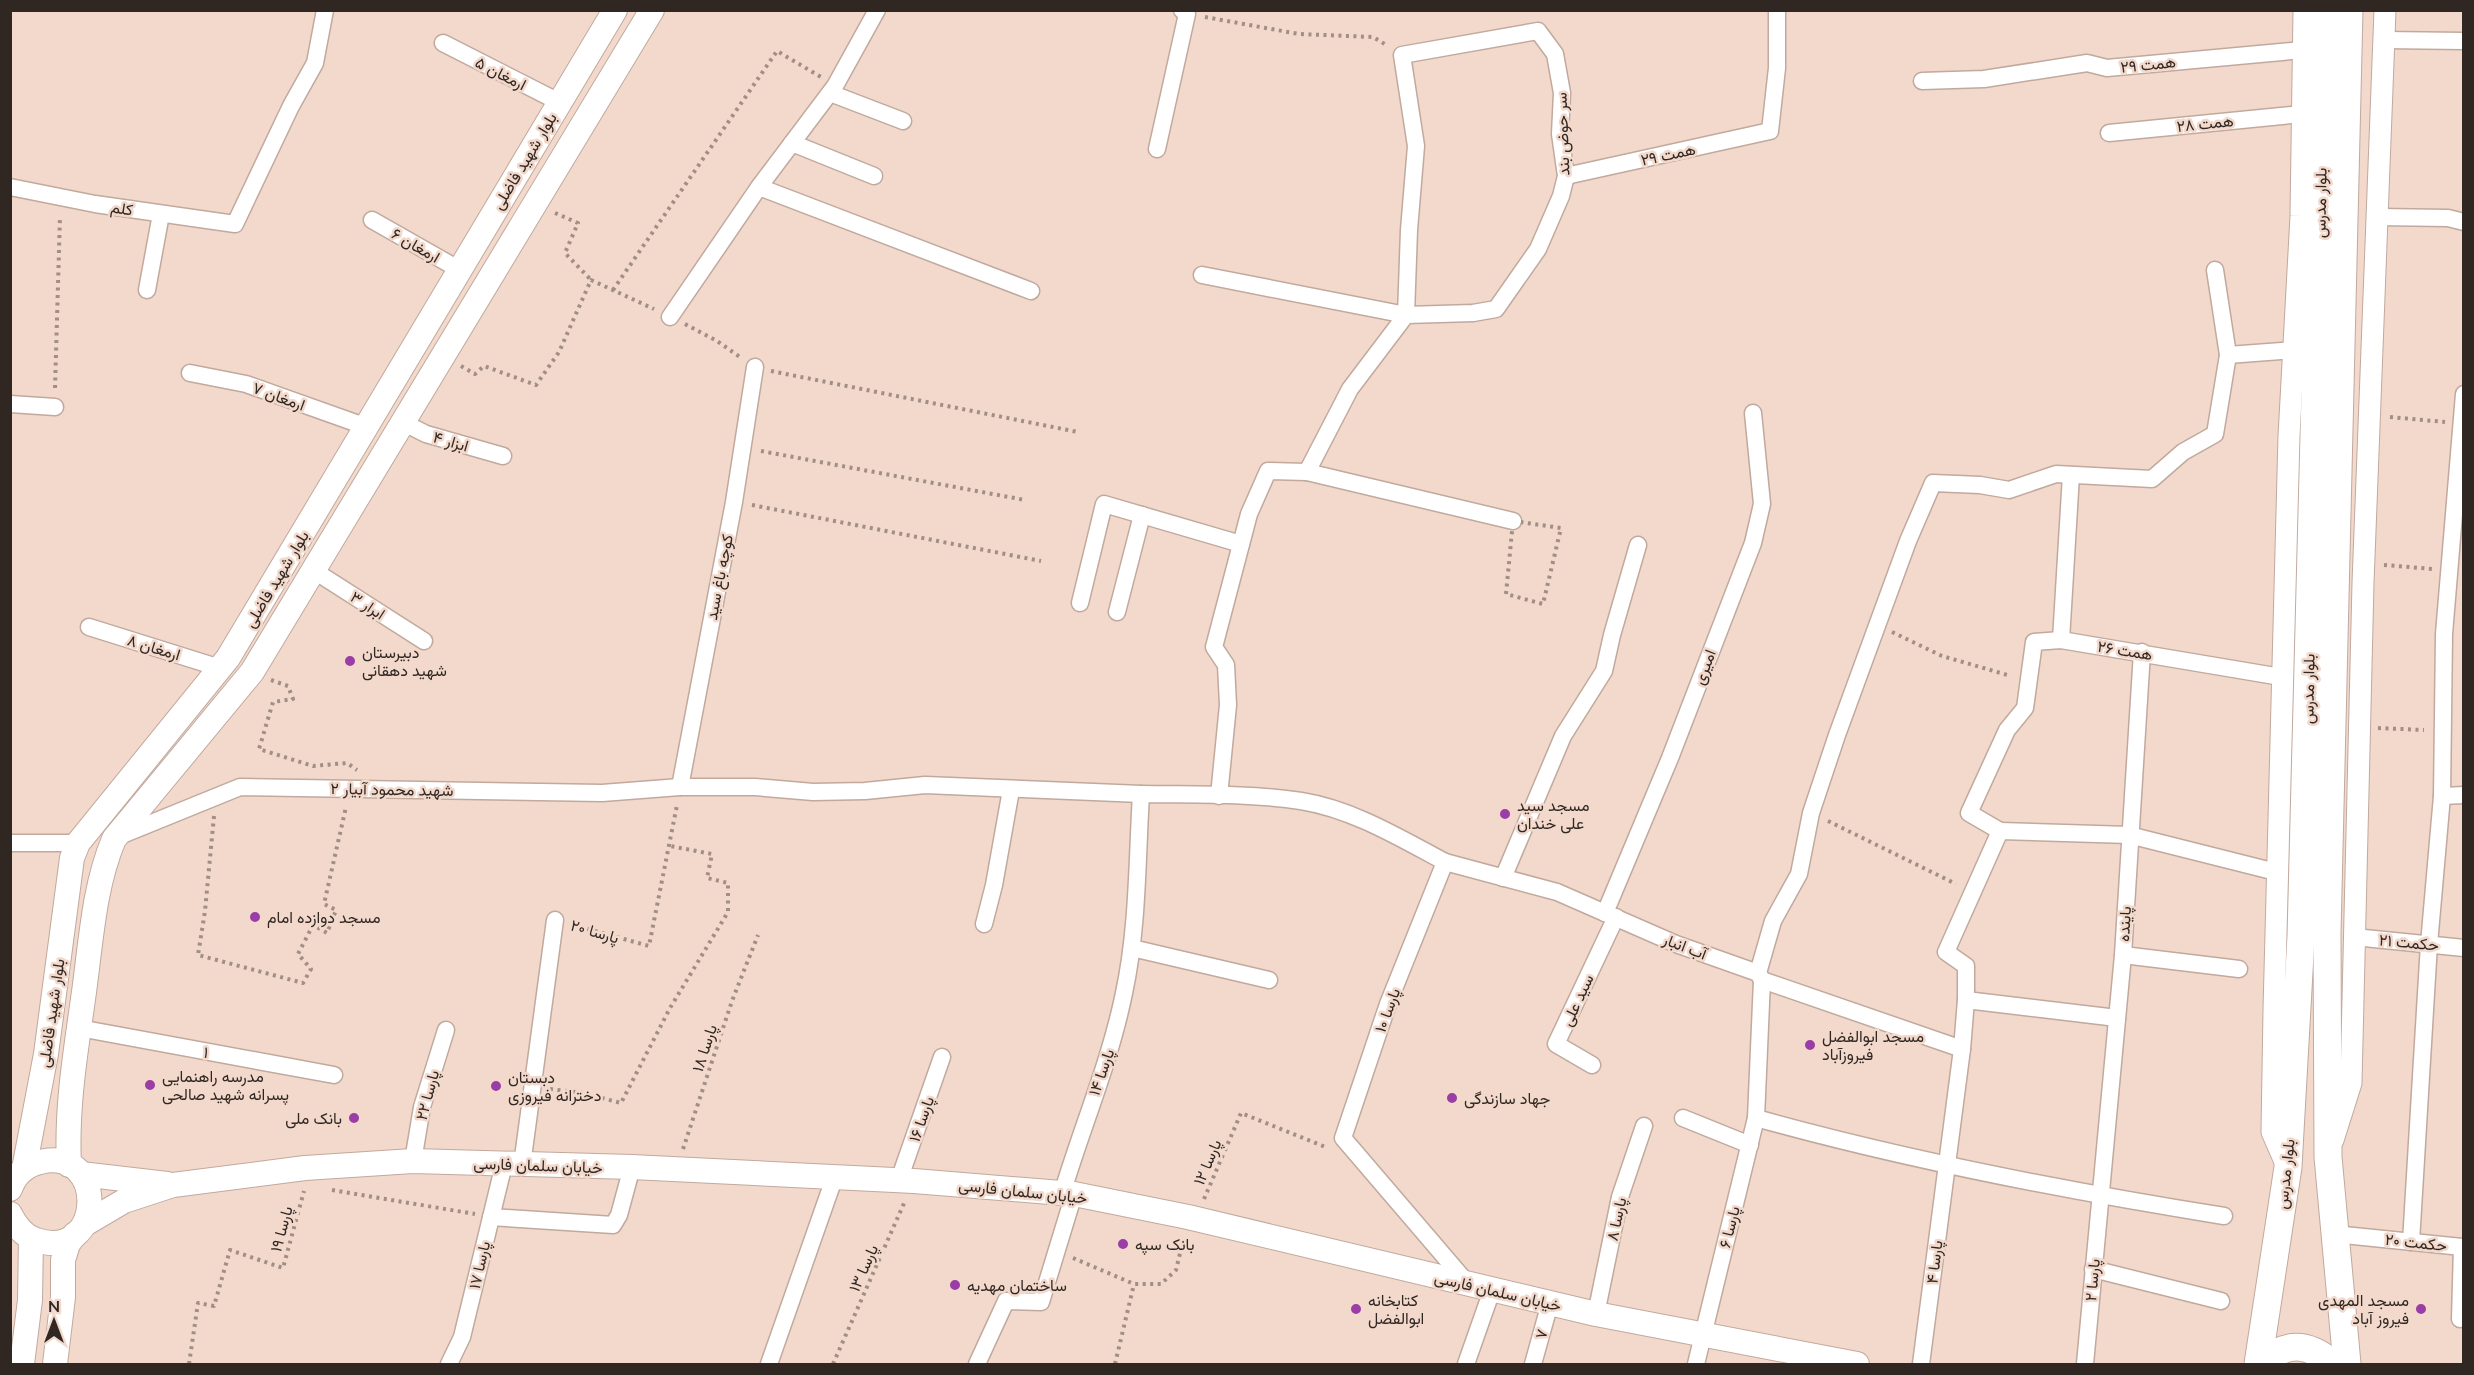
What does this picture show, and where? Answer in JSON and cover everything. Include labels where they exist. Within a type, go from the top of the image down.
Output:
[{"type":"main road","name":"بلوار شهید فاضلی","points":[[14,1182],[46,1054],[72,858],[78,843],[220,668],[367,427],[615,10]]},
{"type":"main road","name":"بلوار شهید فاضلی","points":[[80,1229],[90,1212],[91,1198],[88,1185],[75,1169],[67,1116],[102,869],[114,839],[252,672],[652,10]]},
{"type":"main road","name":"بلوار مدرس","points":[[2259,1365],[2288,1167],[2301,936],[2325,10]]},
{"type":"main road","name":"بلوار مدرس","points":[[2347,1365],[2328,1157],[2327,933],[2349,10]]},
{"type":"main road","points":[[186,710],[207,727]]},
{"type":"main road","name":"خیابان سلمان فارسی","points":[[14,1182],[46,1160],[75,1169],[173,1185]]},
{"type":"main road","name":"خیابان سلمان فارسی","points":[[22,1238],[54,1243],[124,1201],[173,1185],[305,1168],[413,1161],[835,1176],[1068,1194],[1192,1218],[1596,1314],[1810,1360],[1857,1365]]},
{"type":"main road","points":[[10,1214],[22,1238],[30,1300],[22,1365]]},
{"type":"main road","points":[[55,1365],[63,1297],[63,1260],[68,1244],[80,1229]]},
{"type":"main road","points":[[2259,1365],[2286,1348],[2299,1347],[2313,1349],[2333,1365]]},
{"type":"street","name":"کلم","points":[[10,187],[161,214],[235,224],[291,106],[315,63],[325,10]]},
{"type":"street","points":[[670,317],[759,188],[832,89],[877,10]]},
{"type":"street","name":"همت ۲۹","points":[[1566,176],[1770,131],[1777,68],[1777,10]]},
{"type":"street","points":[[2288,1167],[2272,1132],[2281,677],[2301,216],[2304,10]]},
{"type":"street","points":[[2328,1157],[2351,1083],[2364,563],[2385,10]]},
{"type":"street","points":[[1157,149],[1184,12]]},
{"type":"street","name":"سر حوض بند","points":[[1402,55],[1538,31],[1555,54],[1560,83],[1560,134],[1566,176],[1561,196],[1538,249],[1496,309],[1473,313],[1406,315]]},
{"type":"street","points":[[2384,40],[2463,41]]},
{"type":"street","name":"ارمغان ۵","points":[[443,43],[559,102]]},
{"type":"street","name":"همت ۲۹","points":[[1922,81],[1984,79],[2087,63],[2107,68],[2303,50]]},
{"type":"street","points":[[1307,472],[1350,389],[1406,315],[1409,230],[1416,146],[1402,55]]},
{"type":"street","points":[[832,89],[903,121]]},
{"type":"street","name":"همت ۲۸","points":[[2109,133],[2302,114]]},
{"type":"street","points":[[792,143],[874,176]]},
{"type":"street","points":[[759,188],[1031,291]]},
{"type":"street","points":[[147,290],[161,214]]},
{"type":"street","points":[[2378,217],[2448,218],[2463,222]]},
{"type":"street","name":"ارمغان ۶","points":[[372,220],[460,270]]},
{"type":"street","points":[[2061,640],[2071,475],[2152,479],[2183,452],[2215,434],[2228,355],[2215,270]]},
{"type":"street","points":[[1202,275],[1406,315]]},
{"type":"street","points":[[2228,355],[2294,350]]},
{"type":"street","name":"کوچه باغ سید","points":[[680,787],[734,502],[755,367]]},
{"type":"street","name":"ارمغان ۷","points":[[190,373],[246,384],[367,427]]},
{"type":"street","points":[[2411,1242],[2429,944],[2442,796],[2444,634],[2463,394]]},
{"type":"street","points":[[10,404],[55,407]]},
{"type":"street","name":"امیری","points":[[1611,915],[1754,543],[1762,504],[1754,413]]},
{"type":"street","name":"ابزار ۴","points":[[402,422],[426,434],[503,456]]},
{"type":"street","points":[[1219,796],[1228,705],[1226,665],[1214,647],[1249,514],[1268,471],[1307,472],[1513,521]]},
{"type":"street","name":"پارسا ۶","points":[[1696,1365],[1701,1335],[1756,1118],[1760,976],[1773,921],[1799,874],[1812,813],[1837,735],[1908,541],[1933,483],[1980,485],[2009,490],[2056,474],[2071,475]]},
{"type":"street","points":[[1080,603],[1104,504],[1241,544]]},
{"type":"street","points":[[1117,612],[1142,516]]},
{"type":"street","points":[[1503,878],[1563,736],[1604,671],[1638,545]]},
{"type":"street","name":"ابرار ۳","points":[[313,570],[424,641]]},
{"type":"street","name":"ارمغان ۸","points":[[89,627],[220,668]]},
{"type":"street","name":"همت ۲۶","points":[[2000,831],[1969,813],[2007,730],[2025,708],[2034,642],[2061,640],[2281,677]]},
{"type":"street","name":"پاینده","points":[[2100,1196],[2123,955],[2142,652]]},
{"type":"street","name":"شهید محمود آبیار ۲","points":[[114,839],[240,787],[602,793],[680,787],[755,787],[813,792],[925,785],[1303,801],[1349,814],[1445,862]]},
{"type":"street","points":[[984,924],[994,885],[1011,789]]},
{"type":"street","name":"پارسا ۱۴","points":[[977,1365],[1006,1301],[1041,1302],[1054,1259],[1068,1194],[1124,994],[1132,948],[1141,794]]},
{"type":"street","points":[[2442,796],[2463,795]]},
{"type":"street","points":[[1972,892],[2000,831],[2129,835],[2276,872]]},
{"type":"street","points":[[10,843],[78,843]]},
{"type":"street","points":[[1445,862],[1557,892],[1611,915]]},
{"type":"street","name":"پارسا ۱۰","points":[[1445,862],[1388,1004],[1343,1138],[1468,1284]]},
{"type":"street","name":"پارسا ۴","points":[[1921,1365],[1962,1049],[1966,1000],[1966,966],[1946,952],[1972,892]]},
{"type":"street","name":"آب انبار","points":[[1611,915],[1676,944],[1962,1049]]},
{"type":"street","name":"سید علی","points":[[1592,1065],[1556,1044],[1611,915]]},
{"type":"street","name":"پارسا ۲۰","points":[[513,1164],[532,1087],[555,920]]},
{"type":"street","name":"حکمت ۲۱","points":[[2354,937],[2463,948]]},
{"type":"street","points":[[1132,948],[1269,980]]},
{"type":"street","points":[[2123,955],[2239,969]]},
{"type":"street","points":[[1966,1000],[2118,1018]]},
{"type":"street","name":"۱","points":[[79,1028],[334,1075]]},
{"type":"street","name":"پارسا ۲۲","points":[[413,1161],[422,1107],[446,1030]]},
{"type":"street","name":"پارسا ۱۶","points":[[907,1181],[942,1058]]},
{"type":"street","points":[[1683,1118],[1750,1144]]},
{"type":"street","points":[[1756,1118],[1843,1142],[1947,1161],[2009,1179],[2224,1216]]},
{"type":"street","name":"پارسا ۸","points":[[1596,1314],[1620,1197],[1644,1126]]},
{"type":"street","name":"پارسا ۱۷","points":[[449,1365],[462,1337],[491,1217],[513,1164]]},
{"type":"street","points":[[491,1217],[613,1225],[619,1215],[632,1167]]},
{"type":"street","points":[[769,1365],[835,1176]]},
{"type":"street","name":"پارسا ۲","points":[[2085,1365],[2100,1196]]},
{"type":"street","name":"حکمت ۲۰","points":[[2334,1234],[2462,1246],[2460,1319]]},
{"type":"street","points":[[2093,1269],[2220,1301]]},
{"type":"street","points":[[1466,1365],[1492,1290]]},
{"type":"street","name":"۷","points":[[1533,1365],[1550,1304]]},
{"type":"path","points":[[1184,12],[1299,34],[1374,38],[1402,55]]},
{"type":"path","points":[[613,290],[777,51],[832,89]]},
{"type":"path","points":[[55,407],[61,197]]},
{"type":"path","points":[[534,204],[578,223],[565,253],[591,280],[717,341],[755,367],[1078,432]]},
{"type":"path","points":[[442,355],[475,374],[484,366],[536,385],[559,352],[591,280]]},
{"type":"path","points":[[2370,415],[2461,424]]},
{"type":"path","points":[[742,447],[1025,500]]},
{"type":"path","points":[[734,502],[1041,561]]},
{"type":"path","points":[[1513,521],[1561,528],[1543,604],[1506,594],[1513,521]]},
{"type":"path","points":[[2364,563],[2449,571]]},
{"type":"path","points":[[1879,625],[1942,656],[2029,681]]},
{"type":"path","points":[[252,672],[288,686],[293,699],[273,702],[259,749],[313,766],[347,763],[356,770],[367,770]]},
{"type":"path","points":[[2359,727],[2443,731]]},
{"type":"path","name":"پارسا ۲۰","points":[[555,920],[649,946],[680,787]]},
{"type":"path","points":[[216,797],[205,911],[198,956],[303,983],[311,969],[297,954],[313,925],[327,933],[336,910],[324,904],[350,789]]},
{"type":"path","points":[[1812,813],[1972,892]]},
{"type":"path","points":[[532,1087],[583,1093],[621,1103],[670,1008],[728,912],[728,883],[706,878],[712,854],[670,846]]},
{"type":"path","name":"پارسا ۱۸","points":[[676,1169],[732,1001],[758,935]]},
{"type":"path","name":"پارسا ۱۲","points":[[1134,1284],[1161,1284],[1176,1270],[1192,1218],[1241,1113],[1360,1160]]},
{"type":"path","name":"پارسا ۱۳","points":[[833,1365],[907,1181]]},
{"type":"path","name":"پارسا ۱۹","points":[[189,1365],[198,1304],[214,1306],[230,1250],[283,1268],[306,1186]]},
{"type":"path","points":[[329,1190],[491,1217]]},
{"type":"path","points":[[1054,1259],[1074,1258],[1134,1284],[1114,1365]]},
{"type":"place","name":"دبیرستان شهید دهقانی","points":[[350,661]]},
{"type":"place","name":"مسجد سید علی خندان","points":[[1505,814]]},
{"type":"place","name":"مسجد دوازده امام","points":[[255,917]]},
{"type":"place","name":"مسجد ابوالفضل فیروزآباد","points":[[1810,1045]]},
{"type":"place","name":"مدرسه راهنمایی پسرانه شهید صالحی","points":[[150,1085]]},
{"type":"place","name":"دبستان دخترانه فیروزی","points":[[496,1086]]},
{"type":"place","name":"جهاد سازندگی","points":[[1452,1098]]},
{"type":"place","name":"بانک ملی","points":[[354,1118]]},
{"type":"place","name":"بانک سپه","points":[[1123,1244]]},
{"type":"place","name":"ساختمان مهدیه","points":[[955,1285]]},
{"type":"place","name":"کتابخانه ابوالفضل","points":[[1356,1309]]},
{"type":"place","name":"مسجد المهدی فیروز آباد","points":[[2421,1309]]}]
